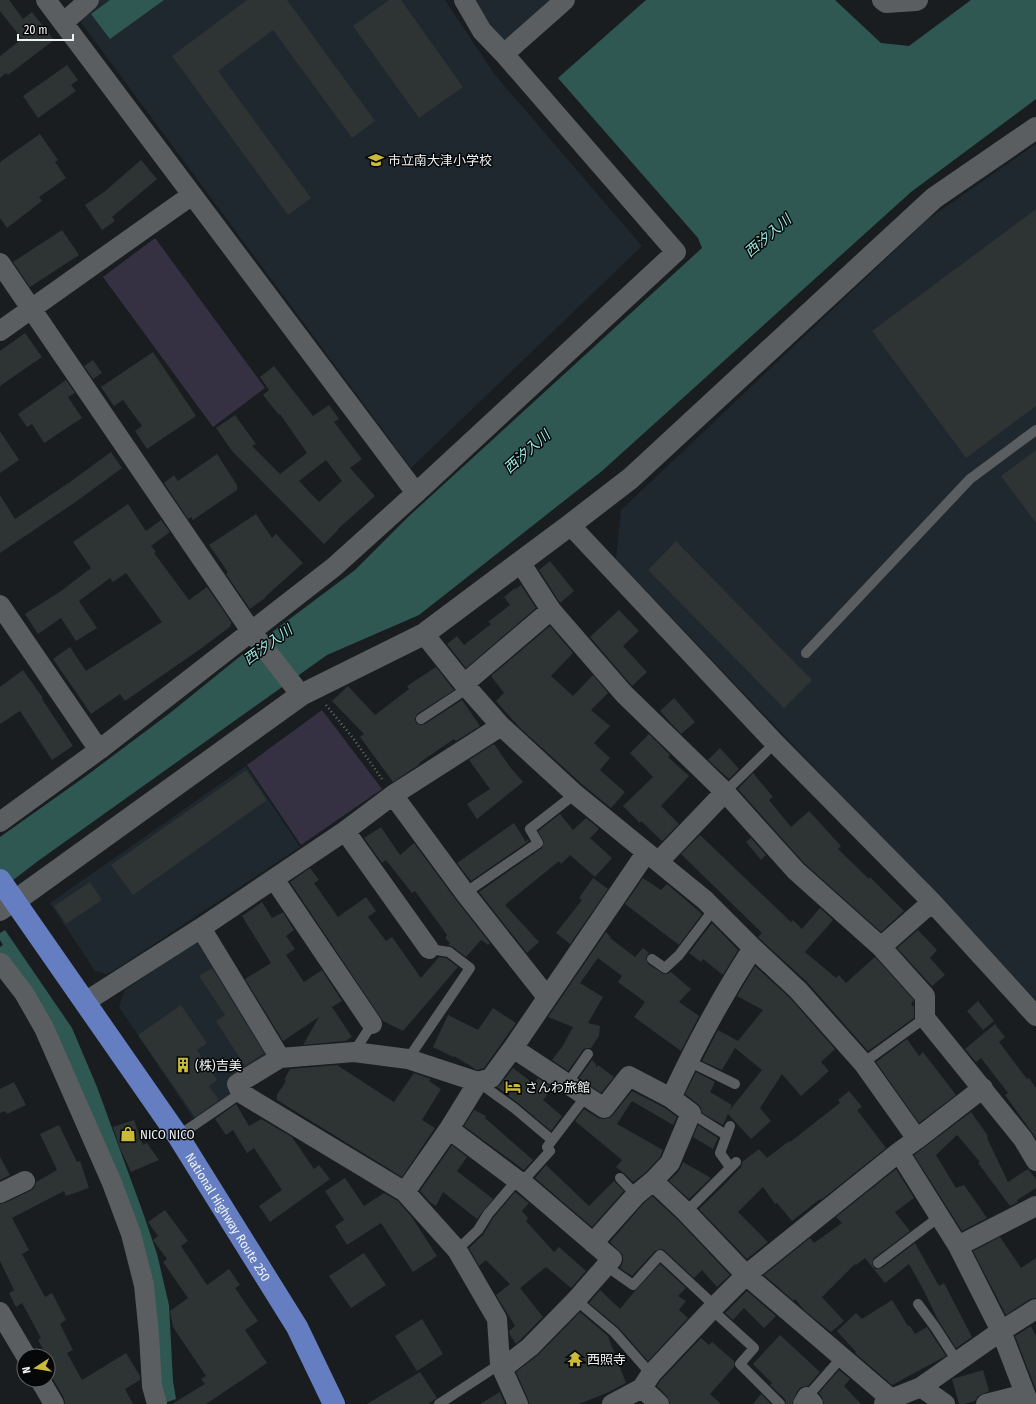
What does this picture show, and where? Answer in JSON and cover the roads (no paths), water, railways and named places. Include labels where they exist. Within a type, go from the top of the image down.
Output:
[{"type":"highway","name":"National Highway Route 250","points":[[0,880],[7,906],[85,1002],[178,1136],[297,1327],[334,1404]]},
{"type":"street","points":[[46,0],[416,493]]},
{"type":"street","points":[[63,23],[89,0]]},
{"type":"street","points":[[0,822],[99,750],[334,567],[676,252],[504,54],[482,31],[464,0]]},
{"type":"street","points":[[504,54],[565,0]]},
{"type":"street","points":[[882,0],[886,3],[918,0]]},
{"type":"street","points":[[7,906],[307,692],[424,634],[570,525],[631,478],[934,198],[1036,128]]},
{"type":"street","points":[[0,331],[192,195]]},
{"type":"street","points":[[0,263],[251,631],[307,692]]},
{"type":"street","points":[[570,525],[775,742],[932,902],[1036,1016]]},
{"type":"street","points":[[520,562],[551,610],[624,694],[725,792],[796,871],[881,947],[925,996],[925,1018],[1023,1139],[1036,1161]]},
{"type":"street","points":[[0,604],[99,750]]},
{"type":"street","points":[[466,686],[551,610]]},
{"type":"street","points":[[424,634],[501,726],[575,794],[714,909],[798,990],[863,1063],[918,1139]]},
{"type":"street","points":[[85,1002],[201,928],[274,879],[345,831],[392,795],[501,726]]},
{"type":"street","points":[[518,1404],[501,1366],[497,1319],[457,1250],[405,1192],[241,1093],[237,1084],[280,1058],[354,1052],[408,1059],[478,1082],[490,1078],[513,1048],[547,997],[653,857],[725,792]]},
{"type":"street","points":[[392,795],[465,893],[547,997]]},
{"type":"street","points":[[345,831],[429,949]]},
{"type":"street","points":[[274,879],[372,1024]]},
{"type":"street","points":[[881,947],[932,902]]},
{"type":"street","points":[[201,928],[280,1058]]},
{"type":"street","points":[[670,1098],[688,1060],[730,984],[753,948]]},
{"type":"street","points":[[0,963],[24,993],[44,1028],[112,1183],[131,1234],[144,1285],[152,1386],[157,1404]]},
{"type":"street","points":[[513,1048],[604,1108],[629,1076],[670,1098],[691,1113],[670,1163],[653,1181],[636,1195],[593,1243]]},
{"type":"street","points":[[405,1192],[449,1129],[478,1082]]},
{"type":"street","points":[[612,1404],[646,1381],[713,1307],[746,1275],[899,1152],[983,1088]]},
{"type":"street","points":[[449,1129],[520,1181],[612,1259],[576,1300],[530,1347],[501,1366]]},
{"type":"street","points":[[899,1152],[958,1246],[1001,1331],[1027,1399],[986,1404]]},
{"type":"street","points":[[0,1193],[25,1181]]},
{"type":"street","points":[[653,1181],[686,1212],[746,1275],[842,1357],[888,1402],[921,1387],[1001,1331],[1036,1309]]},
{"type":"street","points":[[958,1246],[1036,1206]]},
{"type":"street","points":[[0,1312],[21,1348]]},
{"type":"street","points":[[646,1381],[660,1404]]},
{"type":"street","points":[[921,1387],[945,1404]]},
{"type":"street","points":[[45,1388],[54,1404]]},
{"type":"lane","points":[[806,653],[970,479],[1036,430]]},
{"type":"lane","points":[[421,719],[466,686]]},
{"type":"lane","points":[[725,792],[775,742]]},
{"type":"lane","points":[[465,893],[538,844],[530,830],[575,794]]},
{"type":"lane","points":[[652,959],[665,968],[679,955],[714,909]]},
{"type":"lane","points":[[408,1059],[470,968],[449,952],[429,949]]},
{"type":"lane","points":[[863,1063],[925,1018]]},
{"type":"lane","points":[[354,1052],[372,1024]]},
{"type":"lane","points":[[568,1084],[588,1054]]},
{"type":"lane","points":[[688,1060],[735,1084]]},
{"type":"lane","points":[[478,1082],[552,1140]]},
{"type":"lane","points":[[178,1136],[241,1093]]},
{"type":"lane","points":[[457,1250],[478,1230],[488,1214],[550,1151],[547,1147],[586,1096]]},
{"type":"lane","points":[[686,1212],[733,1164],[720,1153],[728,1131],[691,1113]]},
{"type":"lane","points":[[620,1178],[636,1195]]},
{"type":"lane","points":[[878,1263],[939,1217]]},
{"type":"lane","points":[[606,1266],[633,1285],[660,1255],[754,1348],[740,1364],[780,1404]]},
{"type":"lane","points":[[576,1300],[614,1332],[646,1381]]},
{"type":"lane","points":[[918,1304],[935,1327],[957,1362]]},
{"type":"lane","points":[[808,1402],[842,1357]]},
{"type":"lane","points":[[439,1404],[501,1366]]},
{"type":"water","points":[[110,0],[164,0],[110,39],[91,14]]},
{"type":"water","name":"西汐入川","points":[[646,0],[835,0],[881,43],[909,46],[971,0],[1036,0],[1036,99],[911,192],[602,471],[419,615],[327,655],[38,861],[0,890],[0,837],[86,776],[170,713],[243,654],[355,570],[408,517],[702,248],[698,238],[558,78]]},
{"type":"water","points":[[5,930],[72,1028],[97,1087],[142,1210],[157,1254],[169,1305],[173,1381],[176,1399],[164,1403],[145,1266],[0,956],[0,947],[3,945],[0,940],[0,933]]},
{"type":"place","name":"市立南大津小学校","points":[[376,160]]},
{"type":"place","name":"(株)吉美","points":[[183,1065]]},
{"type":"place","name":"さんわ旅館","points":[[513,1087]]},
{"type":"place","name":"NICO NICO","points":[[128,1134]]},
{"type":"place","name":"西照寺","points":[[575,1359]]}]
